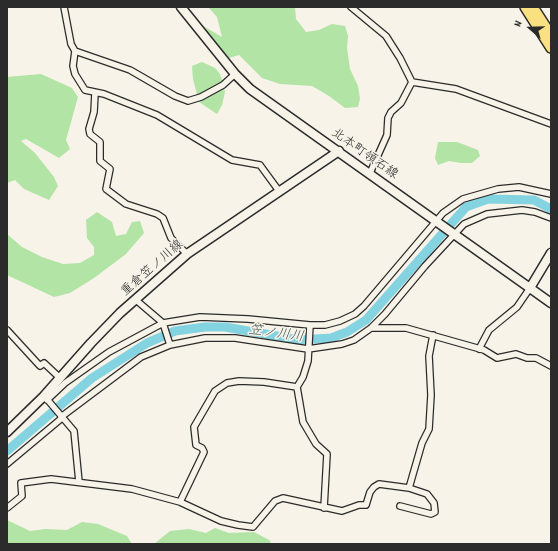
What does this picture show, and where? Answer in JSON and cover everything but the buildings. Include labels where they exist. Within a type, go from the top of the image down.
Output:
[{"type":"highway","points":[[525,7],[551,48]]},
{"type":"highway","points":[[533,7],[551,35]]},
{"type":"main road","name":"北本町領石線","points":[[181,7],[235,74],[250,90],[339,151],[551,303]]},
{"type":"main road","name":"重倉笠ノ川線","points":[[7,432],[47,400],[60,378],[96,338],[186,254],[339,151]]},
{"type":"main road","points":[[530,288],[551,254]]},
{"type":"street","points":[[64,7],[71,44],[75,51],[73,66],[75,74],[85,90],[104,94],[157,115],[232,160],[260,165],[279,191]]},
{"type":"street","points":[[351,7],[386,36],[400,58],[412,82]]},
{"type":"street","points":[[75,51],[130,70],[175,96],[188,101],[215,90],[235,74]]},
{"type":"street","points":[[412,82],[456,89],[551,124]]},
{"type":"street","points":[[370,174],[387,135],[388,118],[401,103],[412,82]]},
{"type":"street","points":[[95,93],[94,112],[89,129],[90,134],[100,142],[100,161],[110,169],[106,189],[126,204],[157,214],[163,218],[171,238],[186,254]]},
{"type":"street","points":[[79,482],[74,431],[47,400],[65,383],[109,352],[163,324],[189,318],[223,317],[310,327],[340,321],[355,314],[364,306],[448,208],[463,199],[498,189],[519,187],[551,194]]},
{"type":"street","points":[[7,464],[61,416],[141,356],[169,345],[206,338],[235,338],[309,347],[342,344],[354,340],[371,328],[453,234],[464,224],[476,218],[502,211],[522,210],[535,212],[551,218]]},
{"type":"street","points":[[479,349],[489,330],[517,307],[530,288]]},
{"type":"street","points":[[136,300],[163,324],[169,345]]},
{"type":"street","points":[[310,327],[308,361],[305,372],[297,387],[303,422],[316,444],[328,454],[324,508]]},
{"type":"street","points":[[371,328],[406,328],[489,352],[497,358],[516,354],[527,358],[536,358],[551,366]]},
{"type":"street","points":[[7,330],[40,366],[44,363],[60,378]]},
{"type":"street","points":[[409,488],[422,443],[429,430],[431,395],[429,356],[433,335]]},
{"type":"street","points":[[180,502],[204,452],[202,448],[196,444],[194,427],[215,391],[227,383],[239,381],[264,382],[297,387]]},
{"type":"street","points":[[7,508],[22,496],[20,483],[51,479],[132,489],[180,502],[221,521],[253,527],[275,501],[283,498],[342,511],[359,505],[366,505],[366,499],[374,487],[380,484],[409,488],[427,494],[434,503],[435,512],[431,514],[400,506]]},
{"type":"green space","points":[[208,7],[295,7],[296,19],[306,32],[319,30],[332,24],[345,26],[348,36],[347,48],[350,69],[358,86],[360,99],[358,107],[345,108],[312,86],[280,84],[262,78],[239,55],[229,58],[198,23],[222,37],[217,17]]},
{"type":"green space","points":[[202,62],[215,68],[220,74],[223,83],[225,92],[222,105],[217,114],[199,102],[193,79],[192,66]]},
{"type":"green space","points":[[41,74],[72,88],[78,97],[66,140],[70,149],[59,158],[26,139],[21,141],[35,153],[54,177],[58,186],[49,200],[24,189],[15,180],[7,183],[7,77]]},
{"type":"green space","points":[[438,142],[457,142],[478,150],[480,156],[472,163],[449,161],[438,165],[435,158]]},
{"type":"green space","points":[[97,212],[112,222],[116,236],[126,234],[132,222],[140,221],[144,233],[126,254],[94,278],[70,293],[54,297],[7,275],[7,234],[22,247],[42,257],[63,264],[80,263],[94,255],[94,247],[87,238],[86,220]]},
{"type":"green space","points":[[7,520],[30,531],[45,529],[67,530],[82,522],[98,524],[127,536],[132,544],[7,544]]},
{"type":"green space","points":[[215,528],[229,533],[254,532],[271,541],[269,544],[154,544],[170,531],[189,529],[206,533]]},
{"type":"waterway","name":"笠ノ川川","points":[[7,451],[92,378],[147,343],[175,331],[205,327],[225,327],[300,340],[331,338],[347,332],[366,320],[466,207],[488,199],[534,200],[551,209]]}]
